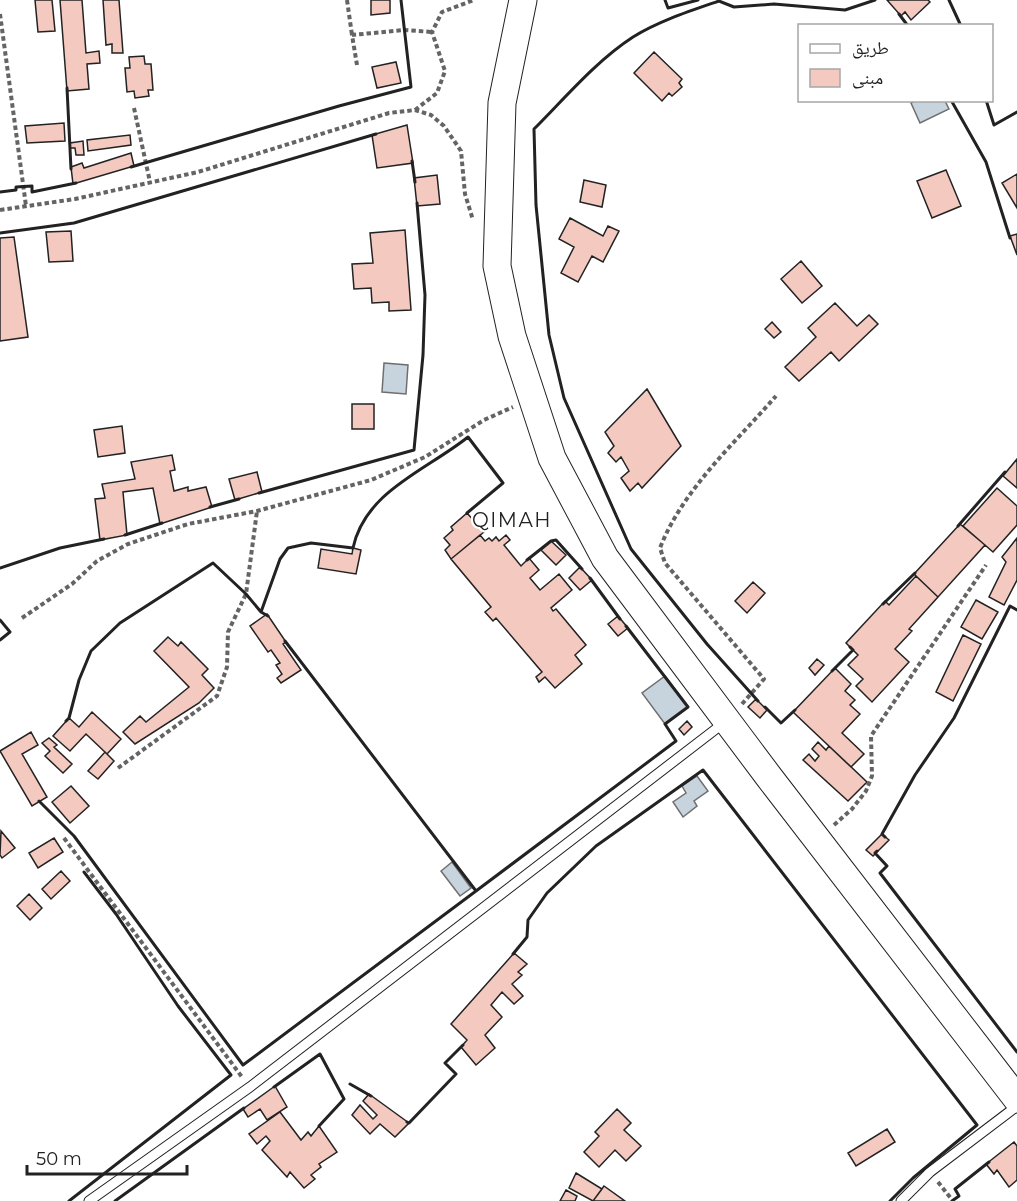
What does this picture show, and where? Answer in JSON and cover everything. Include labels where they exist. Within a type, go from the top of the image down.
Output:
[{"type":"main road","points":[[523,0],[502,103],[497,266],[512,336],[552,458],[605,558],[1017,1099]]},
{"type":"lane","points":[[89,1201],[250,1087],[727,721]]},
{"type":"lane","points":[[901,1201],[930,1172],[1017,1106]]},
{"type":"path","points":[[347,0],[357,65]]},
{"type":"path","points":[[415,110],[437,93],[445,70],[432,32],[442,12],[474,0]]},
{"type":"path","points":[[0,14],[26,206]]},
{"type":"path","points":[[352,35],[404,30],[432,32]]},
{"type":"path","points":[[134,108],[150,182]]},
{"type":"path","points":[[0,210],[75,199],[198,172],[389,113],[415,110],[431,115],[444,126],[461,152],[465,195],[477,229]]},
{"type":"path","points":[[727,721],[764,679],[665,563],[660,548],[668,527],[697,485],[776,396]]},
{"type":"path","points":[[22,618],[72,584],[97,561],[128,544],[188,524],[257,511],[371,480],[425,457],[484,420],[532,398]]},
{"type":"path","points":[[118,768],[217,696],[227,667],[228,632],[246,594],[257,511]]},
{"type":"path","points":[[818,839],[852,809],[866,790],[872,776],[871,736],[986,565]]},
{"type":"path","points":[[64,838],[250,1087]]},
{"type":"path","points":[[930,1172],[952,1201]]},
{"type":"shaded area","points":[[946,102],[949,109],[920,123],[911,103]]},
{"type":"shaded area","points":[[384,363],[408,365],[406,394],[382,392]]},
{"type":"shaded area","points":[[665,676],[688,707],[665,724],[642,693]]},
{"type":"shaded area","points":[[697,776],[708,791],[694,801],[697,806],[683,817],[673,802],[686,793],[682,786]]},
{"type":"shaded area","points":[[452,862],[471,888],[460,896],[441,871]]},
{"type":"building","points":[[35,0],[52,0],[55,31],[38,32]]},
{"type":"building","points":[[60,0],[82,0],[86,53],[99,51],[100,63],[87,64],[89,89],[67,91]]},
{"type":"building","points":[[103,0],[119,0],[123,53],[112,53],[112,44],[106,45]]},
{"type":"building","points":[[371,0],[390,0],[390,13],[371,15]]},
{"type":"building","points":[[887,0],[928,0],[930,2],[911,20],[905,12],[901,16]]},
{"type":"building","points":[[654,52],[682,79],[679,83],[682,87],[672,96],[669,93],[662,101],[634,73]]},
{"type":"building","points":[[144,56],[145,64],[151,64],[153,90],[148,90],[149,96],[135,98],[134,91],[127,92],[125,68],[130,68],[129,57]]},
{"type":"building","points":[[396,62],[401,83],[377,88],[372,67]]},
{"type":"building","points":[[64,123],[65,141],[27,143],[25,126]]},
{"type":"building","points":[[407,125],[413,163],[377,168],[372,135]]},
{"type":"building","points":[[130,135],[131,145],[88,151],[87,140]]},
{"type":"building","points":[[83,141],[84,155],[76,155],[75,148],[70,148],[70,143]]},
{"type":"building","points":[[131,153],[134,166],[73,184],[71,167],[82,163],[84,168]]},
{"type":"building","points":[[946,170],[961,206],[932,218],[917,181]]},
{"type":"building","points":[[1017,174],[1017,208],[1002,183]]},
{"type":"building","points":[[437,175],[440,204],[417,206],[414,178]]},
{"type":"building","points":[[584,180],[606,185],[602,207],[580,202]]},
{"type":"building","points":[[570,218],[603,236],[608,226],[619,231],[603,262],[592,256],[578,282],[561,273],[574,247],[559,239]]},
{"type":"building","points":[[405,230],[411,310],[389,311],[389,302],[372,303],[371,288],[354,289],[352,264],[373,263],[370,233]]},
{"type":"building","points":[[71,231],[73,261],[49,262],[46,232]]},
{"type":"building","points":[[1017,234],[1017,255],[1010,236]]},
{"type":"building","points":[[14,237],[28,337],[0,341],[0,238]]},
{"type":"building","points":[[801,261],[822,286],[802,303],[781,279]]},
{"type":"building","points":[[835,303],[857,326],[869,315],[878,324],[839,361],[831,352],[799,381],[785,367],[816,337],[808,328]]},
{"type":"building","points":[[772,322],[781,332],[774,338],[765,329]]},
{"type":"building","points":[[647,389],[681,446],[642,488],[638,483],[630,491],[621,478],[629,471],[621,457],[616,462],[608,453],[614,446],[605,432]]},
{"type":"building","points":[[352,404],[374,404],[374,429],[352,429]]},
{"type":"building","points":[[122,426],[125,453],[98,457],[94,430]]},
{"type":"building","points":[[172,455],[175,470],[170,471],[174,491],[188,487],[188,491],[206,487],[212,507],[160,524],[153,488],[123,492],[127,535],[100,540],[95,499],[105,498],[102,484],[135,479],[131,462]]},
{"type":"building","points":[[1017,459],[1017,488],[1003,476]]},
{"type":"building","points":[[257,472],[262,492],[235,500],[229,479]]},
{"type":"building","points":[[997,488],[1017,506],[1017,525],[993,552],[963,526]]},
{"type":"building","points":[[467,513],[484,532],[451,559],[445,550],[450,545],[444,538],[453,530],[451,527]]},
{"type":"building","points":[[960,524],[985,545],[938,597],[914,574]]},
{"type":"building","points":[[480,535],[485,541],[489,538],[492,541],[496,537],[499,541],[506,535],[510,540],[504,545],[521,566],[529,558],[539,570],[530,578],[540,590],[559,574],[572,590],[551,608],[553,611],[556,609],[586,645],[575,655],[582,664],[555,688],[545,677],[539,682],[536,677],[542,672],[496,618],[493,621],[485,612],[491,607],[451,559]]},
{"type":"building","points":[[1017,538],[1017,580],[1004,605],[989,597],[1006,562],[1002,557]]},
{"type":"building","points":[[551,541],[566,555],[556,565],[541,550]]},
{"type":"building","points":[[353,548],[361,550],[356,574],[318,568],[321,549],[352,554]]},
{"type":"building","points":[[580,567],[592,580],[580,590],[569,578]]},
{"type":"building","points":[[916,576],[938,597],[909,629],[912,631],[895,649],[909,662],[872,702],[856,686],[863,679],[848,665],[858,655],[846,643],[885,601],[889,605]]},
{"type":"building","points":[[753,582],[765,593],[747,613],[735,601]]},
{"type":"building","points":[[976,600],[998,612],[982,639],[961,627]]},
{"type":"building","points":[[267,614],[286,642],[283,644],[301,670],[281,683],[277,678],[282,674],[276,665],[280,663],[271,650],[268,652],[250,626]]},
{"type":"building","points":[[618,616],[628,628],[618,636],[608,624]]},
{"type":"building","points":[[963,635],[981,644],[953,701],[936,692]]},
{"type":"building","points":[[168,637],[178,646],[181,642],[208,669],[202,675],[214,688],[199,703],[135,744],[123,732],[140,716],[146,722],[189,687],[154,651]]},
{"type":"building","points":[[817,659],[824,665],[815,675],[809,668]]},
{"type":"building","points":[[835,668],[851,684],[845,691],[855,700],[850,705],[860,714],[842,733],[864,754],[851,767],[793,712]]},
{"type":"building","points":[[756,699],[767,710],[760,718],[748,707]]},
{"type":"building","points":[[92,712],[121,739],[107,754],[86,734],[70,751],[53,736],[69,718],[79,727]]},
{"type":"building","points":[[687,721],[692,727],[684,735],[679,729]]},
{"type":"building","points":[[31,732],[38,745],[22,754],[47,797],[32,806],[0,751]]},
{"type":"building","points":[[49,738],[57,745],[54,747],[72,764],[63,773],[45,756],[50,751],[42,743]]},
{"type":"building","points":[[818,742],[826,750],[829,746],[867,782],[848,801],[803,760],[809,754],[815,761],[819,756],[812,749]]},
{"type":"building","points":[[105,752],[114,761],[98,779],[88,771]]},
{"type":"building","points":[[71,786],[89,806],[70,823],[52,802]]},
{"type":"building","points":[[1,831],[15,848],[2,858],[0,855]]},
{"type":"building","points":[[882,834],[889,840],[873,856],[866,850]]},
{"type":"building","points":[[54,838],[63,852],[38,868],[29,853]]},
{"type":"building","points":[[61,871],[70,881],[51,899],[42,889]]},
{"type":"building","points":[[29,894],[42,908],[30,920],[17,906]]},
{"type":"building","points":[[514,953],[527,964],[518,972],[522,975],[512,984],[523,996],[514,1004],[502,992],[491,1005],[502,1017],[485,1035],[495,1048],[476,1065],[461,1047],[467,1040],[451,1024]]},
{"type":"building","points":[[275,1086],[287,1107],[267,1120],[260,1109],[248,1117],[243,1109]]},
{"type":"building","points":[[369,1094],[409,1123],[395,1137],[380,1124],[370,1134],[352,1115],[360,1105],[373,1119],[377,1115],[363,1101]]},
{"type":"building","points":[[617,1109],[631,1123],[624,1130],[641,1146],[626,1161],[615,1150],[599,1167],[584,1152],[599,1136],[595,1132]]},
{"type":"building","points":[[280,1112],[301,1140],[308,1132],[311,1136],[319,1126],[337,1152],[319,1164],[321,1167],[311,1175],[315,1179],[304,1188],[290,1172],[287,1177],[262,1150],[270,1141],[266,1136],[257,1144],[249,1134]]},
{"type":"building","points":[[887,1129],[895,1142],[856,1166],[848,1153]]},
{"type":"building","points":[[1014,1142],[1017,1146],[1017,1180],[1009,1187],[997,1170],[994,1174],[986,1164]]},
{"type":"building","points":[[576,1173],[602,1189],[593,1201],[569,1188]]},
{"type":"building","points":[[604,1186],[625,1201],[593,1201]]},
{"type":"building","points":[[566,1190],[577,1196],[575,1201],[560,1201]]},
{"type":"wall","points":[[131,167],[411,87],[401,0]]},
{"type":"wall","points":[[665,0],[668,8],[698,0]]},
{"type":"wall","points":[[758,701],[707,644],[631,549],[564,398],[549,335],[536,205],[534,129],[606,57],[633,37],[664,21],[719,1],[734,7],[774,4],[845,10],[875,0]]},
{"type":"wall","points":[[949,0],[960,24]]},
{"type":"wall","points":[[899,14],[906,24]]},
{"type":"wall","points":[[67,88],[71,169]]},
{"type":"wall","points":[[952,102],[986,162],[1010,238]]},
{"type":"wall","points":[[987,102],[994,125],[1017,112]]},
{"type":"wall","points":[[0,233],[74,223],[376,134]]},
{"type":"wall","points":[[412,161],[415,182]]},
{"type":"wall","points":[[0,192],[16,190],[16,187],[32,186],[32,192],[76,183]]},
{"type":"wall","points":[[259,493],[414,450],[423,355],[425,295],[417,203]]},
{"type":"wall","points":[[261,612],[280,559],[288,548],[311,543],[353,548],[360,528],[370,511],[384,497],[468,437],[503,483],[467,513]]},
{"type":"wall","points":[[958,526],[1005,472]]},
{"type":"wall","points":[[210,507],[239,499]]},
{"type":"wall","points":[[125,535],[162,523]]},
{"type":"wall","points":[[0,568],[60,548],[104,539]]},
{"type":"wall","points":[[527,560],[551,541],[556,540],[582,569]]},
{"type":"wall","points":[[66,721],[69,718],[79,680],[91,651],[120,623],[213,563],[246,594],[261,612],[268,616]]},
{"type":"wall","points":[[883,604],[915,573]]},
{"type":"wall","points":[[590,578],[620,619]]},
{"type":"wall","points":[[885,837],[882,834],[915,775],[954,718],[1010,606],[1017,610]]},
{"type":"wall","points":[[0,620],[10,632],[0,640]]},
{"type":"wall","points":[[476,891],[676,741],[665,724],[688,707],[626,626]]},
{"type":"wall","points":[[39,801],[74,836],[243,1065],[476,891],[285,641]]},
{"type":"wall","points":[[832,671],[853,650],[850,647]]},
{"type":"wall","points":[[765,707],[781,723],[795,710]]},
{"type":"wall","points":[[513,954],[527,937],[528,920],[547,893],[596,846],[703,770],[977,1125],[913,1178],[890,1201]]},
{"type":"wall","points":[[877,851],[875,853],[887,866],[880,873],[1017,1052]]},
{"type":"wall","points":[[69,1201],[231,1075],[178,1006],[116,914],[84,872]]},
{"type":"wall","points":[[407,1122],[409,1123],[456,1074],[445,1063],[463,1045]]},
{"type":"wall","points":[[274,1087],[320,1054],[344,1099],[319,1126]]},
{"type":"wall","points":[[350,1084],[371,1096]]},
{"type":"wall","points":[[115,1201],[244,1108]]},
{"type":"wall","points":[[952,1201],[959,1196],[955,1189],[989,1162]]},
{"type":"district","name":"QIMAH","points":[[512,520]]}]
